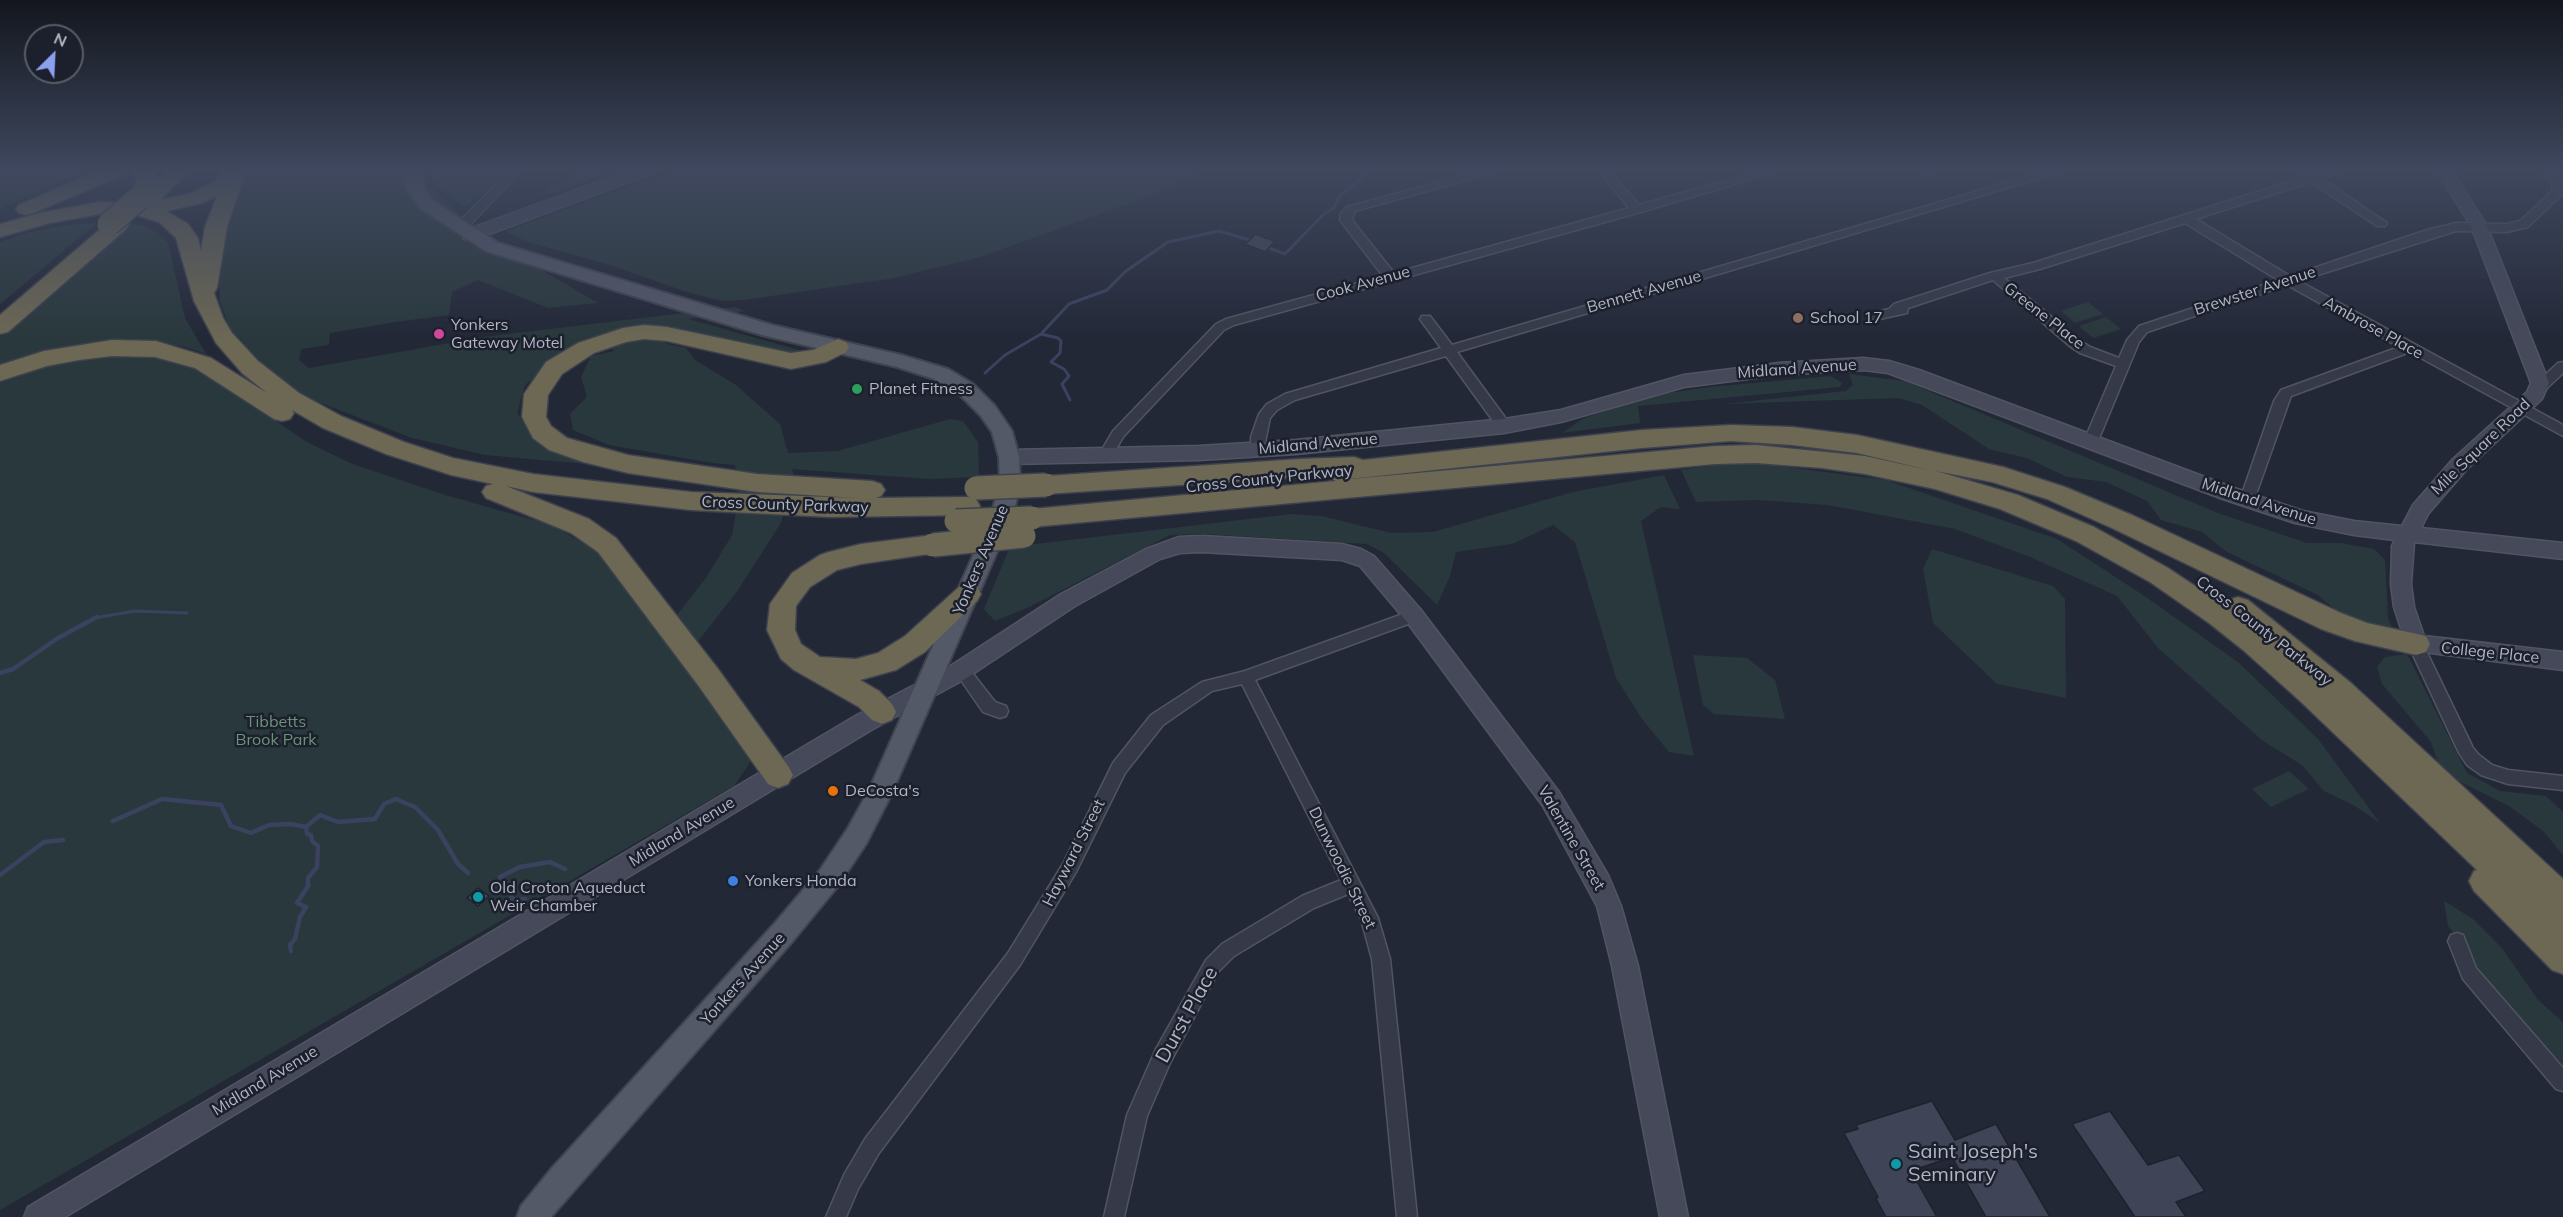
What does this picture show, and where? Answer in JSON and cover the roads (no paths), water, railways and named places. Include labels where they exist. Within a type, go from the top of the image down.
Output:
[{"type":"highway","points":[[0,238],[37,227]]},
{"type":"highway","points":[[0,317],[110,227]]},
{"type":"highway","points":[[0,327],[110,227]]},
{"type":"highway","points":[[152,227],[162,230],[173,244],[192,310],[205,341],[227,369],[253,394]]},
{"type":"highway","name":"Cross County Parkway","points":[[177,227],[187,238],[205,301],[218,328],[250,367],[279,391],[318,415],[354,432],[450,466],[533,483],[691,501],[831,508],[966,505],[1036,510],[1238,508],[1335,490],[1735,454],[1822,459],[1926,478],[1990,496],[2056,521],[2112,548],[2159,575],[2253,642],[2360,741]]},
{"type":"highway","points":[[205,301],[216,227]]},
{"type":"highway","points":[[838,347],[818,357],[791,361],[667,334],[644,332],[623,335],[586,348],[554,368],[536,394],[534,417],[542,432],[558,444],[602,458],[685,474],[966,505],[1036,510]]},
{"type":"highway","points":[[0,373],[44,359],[79,352],[142,348],[175,353],[203,363],[253,394]]},
{"type":"highway","name":"Cross County Parkway","points":[[253,394],[291,418],[355,449],[422,473],[495,492],[587,507],[703,518],[815,523],[966,505]]},
{"type":"highway","name":"Cross County Parkway","points":[[1036,510],[1146,493],[1642,439],[1731,433],[1834,440],[1893,451],[1949,465],[2025,491],[2082,514],[2150,550],[2216,591],[2282,641],[2341,691],[2526,864]]},
{"type":"highway","points":[[1949,465],[1994,473],[2040,487],[2123,522],[2331,621],[2366,633],[2416,644]]},
{"type":"highway","points":[[495,492],[580,526],[608,545],[708,677],[778,775]]},
{"type":"highway","points":[[882,712],[869,699],[804,662],[787,645],[780,622],[787,596],[801,580],[819,567],[849,556],[933,546],[1036,510]]},
{"type":"highway","points":[[804,662],[824,669],[846,671],[866,669],[886,662],[915,644],[968,594]]},
{"type":"highway","points":[[2360,741],[2563,932]]},
{"type":"highway","points":[[2360,741],[2493,890],[2563,959]]},
{"type":"highway","points":[[2526,864],[2563,894]]},
{"type":"highway","points":[[2526,864],[2563,899]]},
{"type":"main road","name":"Yonkers Avenue","points":[[458,227],[492,247],[524,258],[769,331],[915,364],[958,383],[982,403],[994,418],[1002,432],[1011,475],[1005,506],[968,594],[873,807],[857,836],[829,878],[783,933],[563,1179],[532,1217]]},
{"type":"street","points":[[465,232],[469,227]]},
{"type":"street","points":[[465,232],[480,227]]},
{"type":"street","points":[[1353,227],[1391,277]]},
{"type":"street","name":"Cook Avenue","points":[[1106,455],[1118,434],[1220,327],[1246,315],[1575,227]]},
{"type":"street","name":"Bennett Avenue","points":[[1258,449],[1258,437],[1264,417],[1283,399],[1869,227]]},
{"type":"street","points":[[1875,316],[2159,227]]},
{"type":"street","name":"Ambrose Place","points":[[2200,227],[2289,281],[2563,430]]},
{"type":"street","name":"Brewster Avenue","points":[[2091,441],[2133,340],[2143,329],[2431,233],[2461,227]]},
{"type":"street","name":"Mile Square Road","points":[[2479,227],[2540,387],[2535,395],[2448,476],[2423,505],[2402,546],[2401,584],[2404,607],[2416,644],[2467,753],[2473,760],[2487,770],[2508,777],[2563,783]]},
{"type":"street","name":"Brewster Avenue","points":[[2490,227],[2512,227]]},
{"type":"street","points":[[1894,310],[1901,311],[2030,270],[2036,266]]},
{"type":"street","name":"Greene Place","points":[[1999,280],[2076,344],[2085,350],[2123,364]]},
{"type":"street","points":[[1426,319],[1504,426]]},
{"type":"street","points":[[2247,500],[2281,401],[2286,393],[2409,348]]},
{"type":"street","name":"Midland Avenue","points":[[1009,457],[1258,449],[1504,426],[1562,416],[1684,381],[1767,370],[1863,364],[1889,367],[1913,374],[2247,500],[2318,522],[2408,535],[2563,551]]},
{"type":"street","points":[[2540,387],[2563,366]]},
{"type":"street","name":"Midland Avenue","points":[[38,1217],[882,712],[962,670],[1068,600],[1153,554],[1179,545],[1354,554]]},
{"type":"street","name":"Valentine Street","points":[[1354,554],[1374,568],[1414,615],[1551,799],[1606,898],[1625,966],[1674,1217]]},
{"type":"street","name":"Hayward Street","points":[[836,1217],[851,1182],[872,1146],[958,1036],[1020,950],[1070,867],[1098,807],[1131,749],[1157,720],[1208,686],[1246,677],[1414,615]]},
{"type":"street","name":"College Place","points":[[2416,644],[2563,661]]},
{"type":"street","points":[[962,670],[989,708],[1000,711]]},
{"type":"street","name":"Dunwoodie Street","points":[[1246,677],[1369,918],[1381,959],[1407,1217]]},
{"type":"street","name":"Durst Place","points":[[1114,1217],[1137,1115],[1163,1056],[1212,966],[1228,950],[1308,902],[1352,885]]},
{"type":"street","points":[[2457,941],[2469,973],[2563,1082]]},
{"type":"waterway","points":[[1269,248],[1285,254],[1312,227]]},
{"type":"waterway","points":[[1041,334],[1069,304],[1107,290],[1126,271],[1168,242],[1219,231],[1249,240]]},
{"type":"waterway","points":[[985,373],[1005,355],[1041,334]]},
{"type":"waterway","points":[[1041,334],[1058,338],[1061,341],[1060,353],[1051,362],[1064,369],[1069,376],[1062,384],[1070,400]]},
{"type":"waterway","points":[[96,618],[135,611],[187,613]]},
{"type":"waterway","points":[[0,673],[13,669],[58,638],[96,618]]},
{"type":"waterway","points":[[113,821],[162,799],[221,805],[231,826],[251,833],[269,825],[291,824],[306,827]]},
{"type":"waterway","points":[[306,827],[320,815],[338,822],[375,819],[384,804],[396,799],[415,807],[438,830],[458,864],[468,873]]},
{"type":"waterway","points":[[291,951],[290,945],[295,939],[300,917],[306,907],[297,903],[308,886],[308,878],[317,867],[318,846],[312,841],[311,835],[307,834],[306,827]]},
{"type":"waterway","points":[[0,875],[44,842],[63,840]]},
{"type":"waterway","points":[[525,899],[513,900],[511,896],[514,891],[500,877],[520,867],[550,862],[565,869]]},
{"type":"place","name":"School 17","points":[[1798,318]]},
{"type":"place","name":"Yonkers Gateway Motel","points":[[439,334]]},
{"type":"place","name":"Planet Fitness","points":[[857,389]]},
{"type":"place","name":"DeCosta's","points":[[833,791]]},
{"type":"place","name":"Yonkers Honda","points":[[733,881]]},
{"type":"place","name":"Old Croton Aqueduct Weir Chamber","points":[[478,897]]},
{"type":"place","name":"Saint Joseph's Seminary","points":[[1896,1164]]},
{"type":"park label","name":"Tibbetts Brook Park","points":[[276,731]]}]
